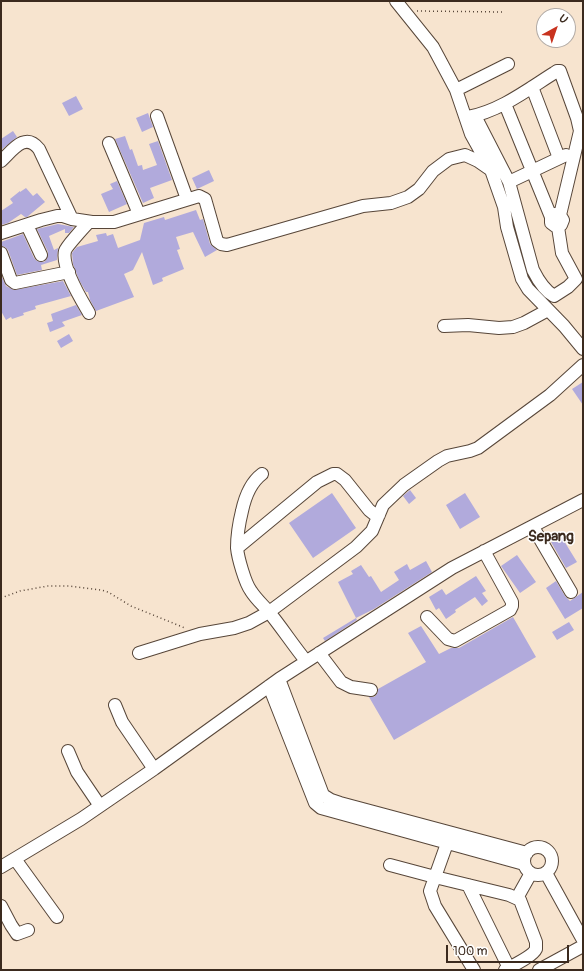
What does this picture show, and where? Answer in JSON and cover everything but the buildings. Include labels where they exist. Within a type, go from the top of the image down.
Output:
[{"type":"street","points":[[396,1],[433,47],[470,116],[509,182],[536,278],[554,296],[568,287],[576,279],[576,276],[562,253],[556,220],[532,171],[505,104]]},
{"type":"street","points":[[456,90],[508,64]]},
{"type":"street","points":[[470,116],[505,104],[557,71],[560,72],[580,127],[580,134],[556,220]]},
{"type":"street","points":[[532,87],[559,158]]},
{"type":"street","points":[[157,116],[187,199]]},
{"type":"street","points":[[470,116],[472,134],[492,170],[504,207],[507,227],[522,279],[528,289],[583,349]]},
{"type":"street","points":[[1,161],[12,148],[18,144],[29,141],[33,142],[39,149],[72,219]]},
{"type":"street","points":[[109,143],[139,214]]},
{"type":"street","points":[[509,182],[576,151]]},
{"type":"street","points":[[1,233],[57,216],[89,222],[114,222],[199,196],[205,199],[217,241],[221,244],[227,245],[363,206],[391,203],[408,197],[420,189],[433,171],[449,160],[465,155],[492,170]]},
{"type":"street","points":[[89,222],[65,250],[65,262],[74,285],[89,313]]},
{"type":"street","points":[[27,225],[41,255]]},
{"type":"street","points":[[1,253],[11,280],[15,283],[69,272]]},
{"type":"street","points":[[444,326],[468,325],[499,328],[513,327],[524,323],[548,310]]},
{"type":"street","points":[[139,653],[200,634],[234,628],[249,623],[269,612],[356,547],[372,531],[377,523],[383,505],[404,485],[447,456],[478,448],[550,395],[583,365]]},
{"type":"street","points":[[262,474],[256,478],[250,487],[244,503],[239,524],[237,548],[245,580],[251,591],[306,661]]},
{"type":"street","points":[[237,548],[317,482],[333,474],[337,474],[345,480],[369,510],[374,514],[379,515]]},
{"type":"street","points":[[1,867],[100,806],[154,769],[274,682],[452,568],[583,500]]},
{"type":"street","points":[[533,527],[571,592]]},
{"type":"street","points":[[426,617],[448,639],[455,640],[510,610],[512,602],[484,551]]},
{"type":"street","points":[[320,653],[341,682],[351,688],[371,690]]},
{"type":"street","points":[[274,682],[312,781],[323,795],[331,800],[527,863],[538,875],[549,871],[552,864],[550,853],[540,847],[533,848],[527,863],[517,898]]},
{"type":"street","points":[[115,705],[122,722],[154,769]]},
{"type":"street","points":[[68,751],[77,772],[100,806]]},
{"type":"street","points":[[449,838],[430,891],[435,906],[474,970]]},
{"type":"street","points":[[15,859],[58,917]]},
{"type":"street","points":[[390,865],[435,877],[468,885],[517,898],[522,903],[536,942],[536,948],[533,952],[507,969],[468,885]]},
{"type":"street","points":[[546,873],[583,940]]},
{"type":"street","points":[[1,906],[17,934],[28,930]]},
{"type":"street","points":[[539,970],[583,946]]},
{"type":"path","points":[[403,11],[503,12]]},
{"type":"path","points":[[1,598],[20,591],[48,586],[69,586],[100,590],[108,592],[131,606],[200,634]]},
{"type":"district","name":"Sepang","points":[[551,537]]}]
